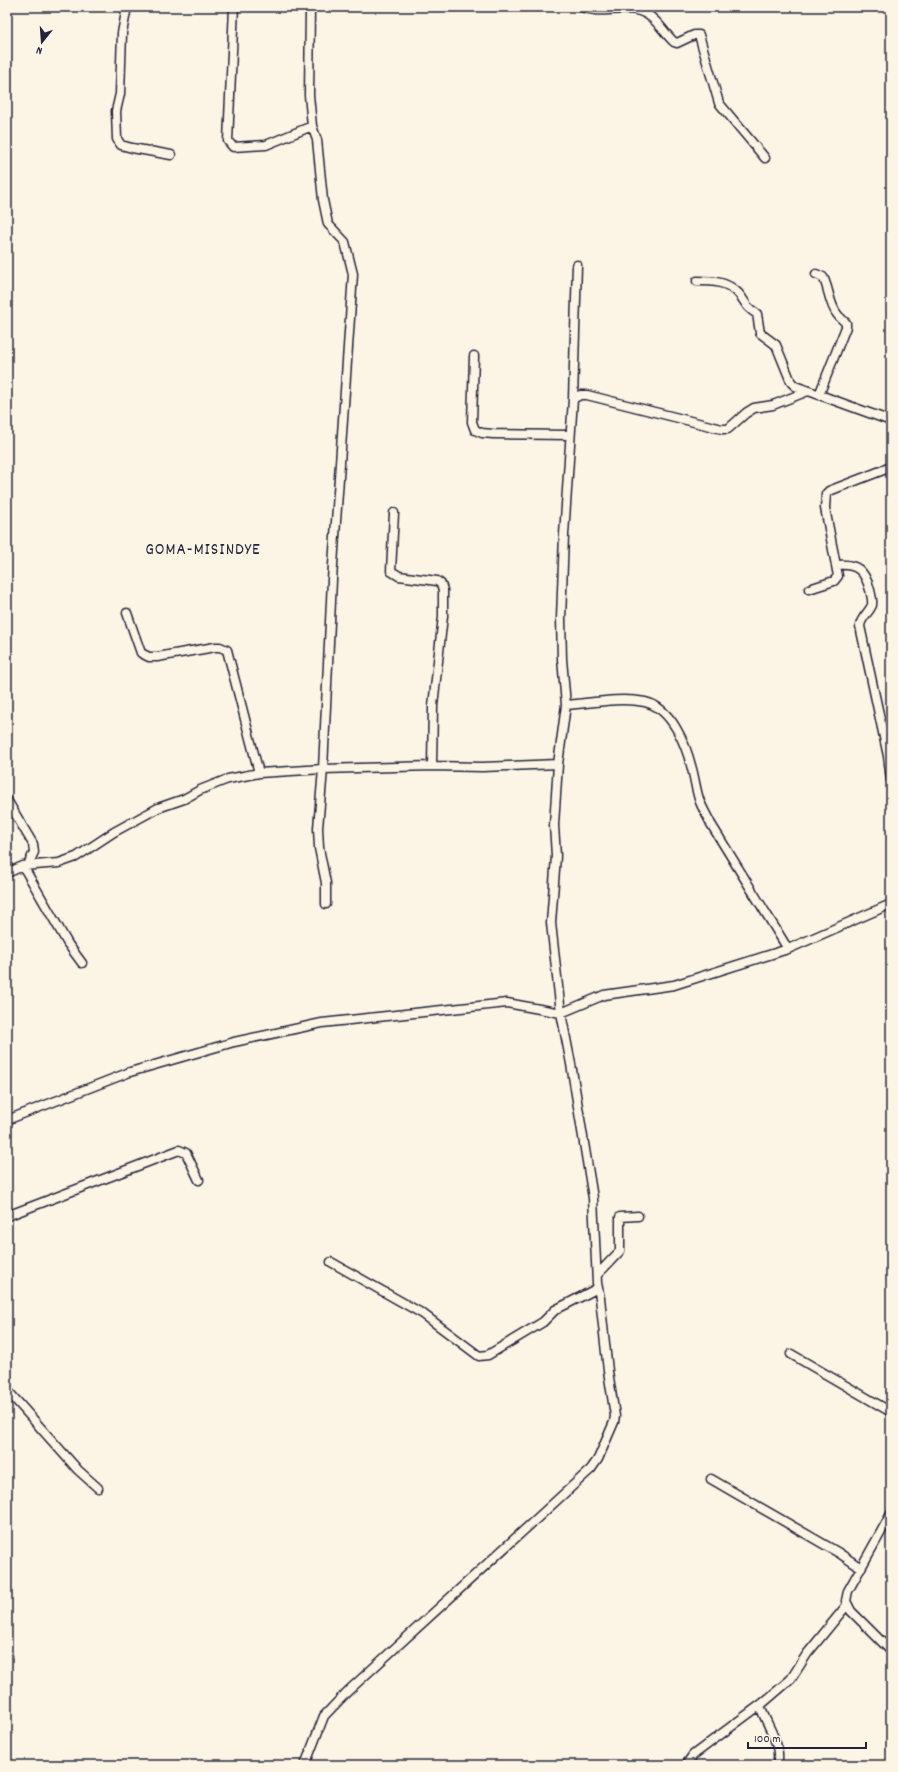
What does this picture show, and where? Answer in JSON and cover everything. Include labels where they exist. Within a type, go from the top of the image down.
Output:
[{"type":"street","points":[[127,7],[121,45],[120,94],[116,111],[117,139],[121,145],[171,155]]},
{"type":"street","points":[[234,7],[228,141],[233,147],[266,145],[312,126]]},
{"type":"street","points":[[310,7],[309,95],[312,126],[317,140],[323,200],[328,224],[345,242],[353,274],[332,580],[323,769],[318,828],[319,848],[326,884],[326,904]]},
{"type":"street","points":[[581,7],[592,10],[636,10],[649,16],[674,42],[677,43],[694,35],[699,35],[719,103],[765,158]]},
{"type":"street","points":[[305,1765],[324,1716],[348,1691],[596,1463],[614,1422],[598,1288],[593,1198],[561,1013],[551,923],[556,856],[554,825],[558,764],[566,705],[562,659],[561,619],[564,534],[573,398],[577,266]]},
{"type":"street","points":[[816,274],[823,277],[828,286],[833,307],[837,314],[846,323],[846,327],[819,395]]},
{"type":"street","points":[[697,281],[715,280],[722,282],[738,293],[748,308],[757,314],[760,333],[776,345],[791,382],[808,391],[891,421]]},
{"type":"street","points":[[474,356],[472,422],[475,430],[482,433],[493,434],[570,435]]},
{"type":"street","points":[[573,398],[580,395],[587,395],[722,429],[728,429],[754,408],[773,405],[808,391]]},
{"type":"street","points":[[809,589],[834,581],[838,576],[837,565],[824,508],[826,494],[891,466]]},
{"type":"street","points":[[394,513],[391,571],[399,576],[437,581],[441,584],[443,590],[443,616],[433,706],[432,766]]},
{"type":"street","points":[[837,565],[851,566],[864,574],[873,600],[869,611],[863,618],[860,626],[888,756],[891,780]]},
{"type":"street","points":[[127,613],[141,654],[149,657],[215,647],[220,647],[227,650],[259,773]]},
{"type":"street","points":[[566,705],[605,702],[644,702],[658,708],[666,715],[675,728],[684,746],[692,768],[700,802],[711,824],[788,949]]},
{"type":"street","points":[[7,873],[26,865],[58,863],[76,857],[114,832],[158,808],[184,799],[228,778],[259,773],[323,769],[432,766],[482,767],[558,764]]},
{"type":"street","points":[[7,800],[33,844],[34,852],[26,865]]},
{"type":"street","points":[[26,865],[68,944],[82,963]]},
{"type":"street","points":[[7,1120],[130,1072],[234,1042],[322,1023],[507,1003],[561,1013],[604,995],[674,986],[788,949],[891,904]]},
{"type":"street","points":[[7,1216],[179,1150],[186,1153],[199,1180]]},
{"type":"street","points":[[597,1275],[620,1251],[620,1217],[638,1216]]},
{"type":"street","points":[[331,1262],[411,1306],[476,1354],[483,1356],[539,1325],[554,1310],[598,1288]]},
{"type":"street","points":[[791,1354],[891,1412]]},
{"type":"street","points":[[7,1390],[78,1470],[98,1488]]},
{"type":"street","points":[[711,1479],[839,1553],[861,1568]]},
{"type":"street","points":[[891,1514],[848,1591],[846,1601],[847,1605],[891,1651]]},
{"type":"street","points":[[885,1524],[891,1531]]},
{"type":"street","points":[[686,1765],[693,1755],[760,1705],[790,1679],[807,1654],[847,1605]]},
{"type":"street","points":[[760,1705],[763,1717],[772,1730],[776,1744],[777,1765]]},
{"type":"district","name":"GOMA-MISINDYE","points":[[203,551]]}]
